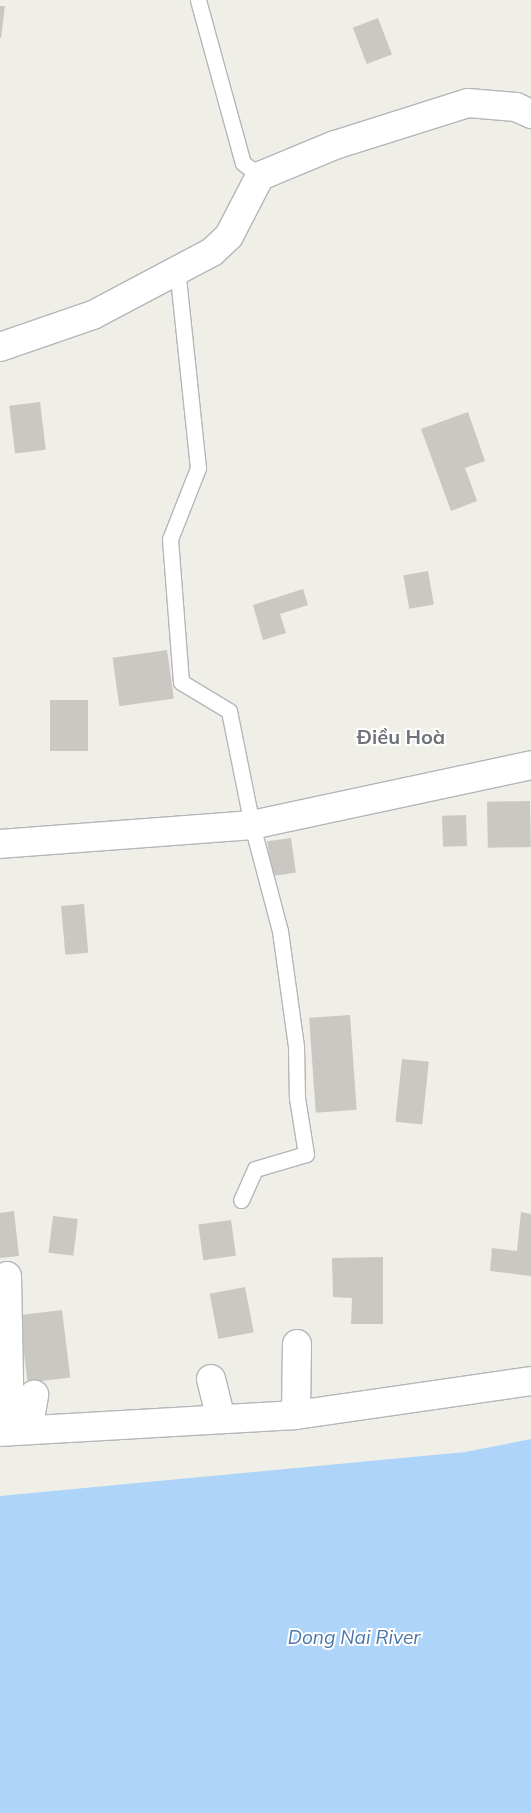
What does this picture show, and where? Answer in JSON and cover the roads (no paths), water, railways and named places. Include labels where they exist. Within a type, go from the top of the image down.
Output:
[{"type":"street","points":[[0,347],[92,315],[177,268],[212,252],[229,236],[260,176],[335,146],[468,103],[516,107],[531,114]]},
{"type":"street","points":[[0,844],[252,825],[531,765]]},
{"type":"street","points":[[7,1276],[13,1431]]},
{"type":"street","points":[[296,1415],[298,1344]]},
{"type":"street","points":[[211,1379],[221,1419]]},
{"type":"street","points":[[13,1431],[296,1415],[531,1381]]},
{"type":"street","points":[[13,1431],[34,1395]]},
{"type":"lane","points":[[198,0],[242,163],[260,176]]},
{"type":"lane","points":[[177,268],[198,468],[170,539],[181,682],[229,711],[252,825],[280,931],[296,1048],[297,1098],[306,1154],[255,1168],[241,1200]]},
{"type":"water","name":"Dong Nai River","points":[[531,1439],[531,1813],[0,1813],[0,1496],[465,1452]]},
{"type":"district","name":"Điều Hoà","points":[[401,736]]}]
